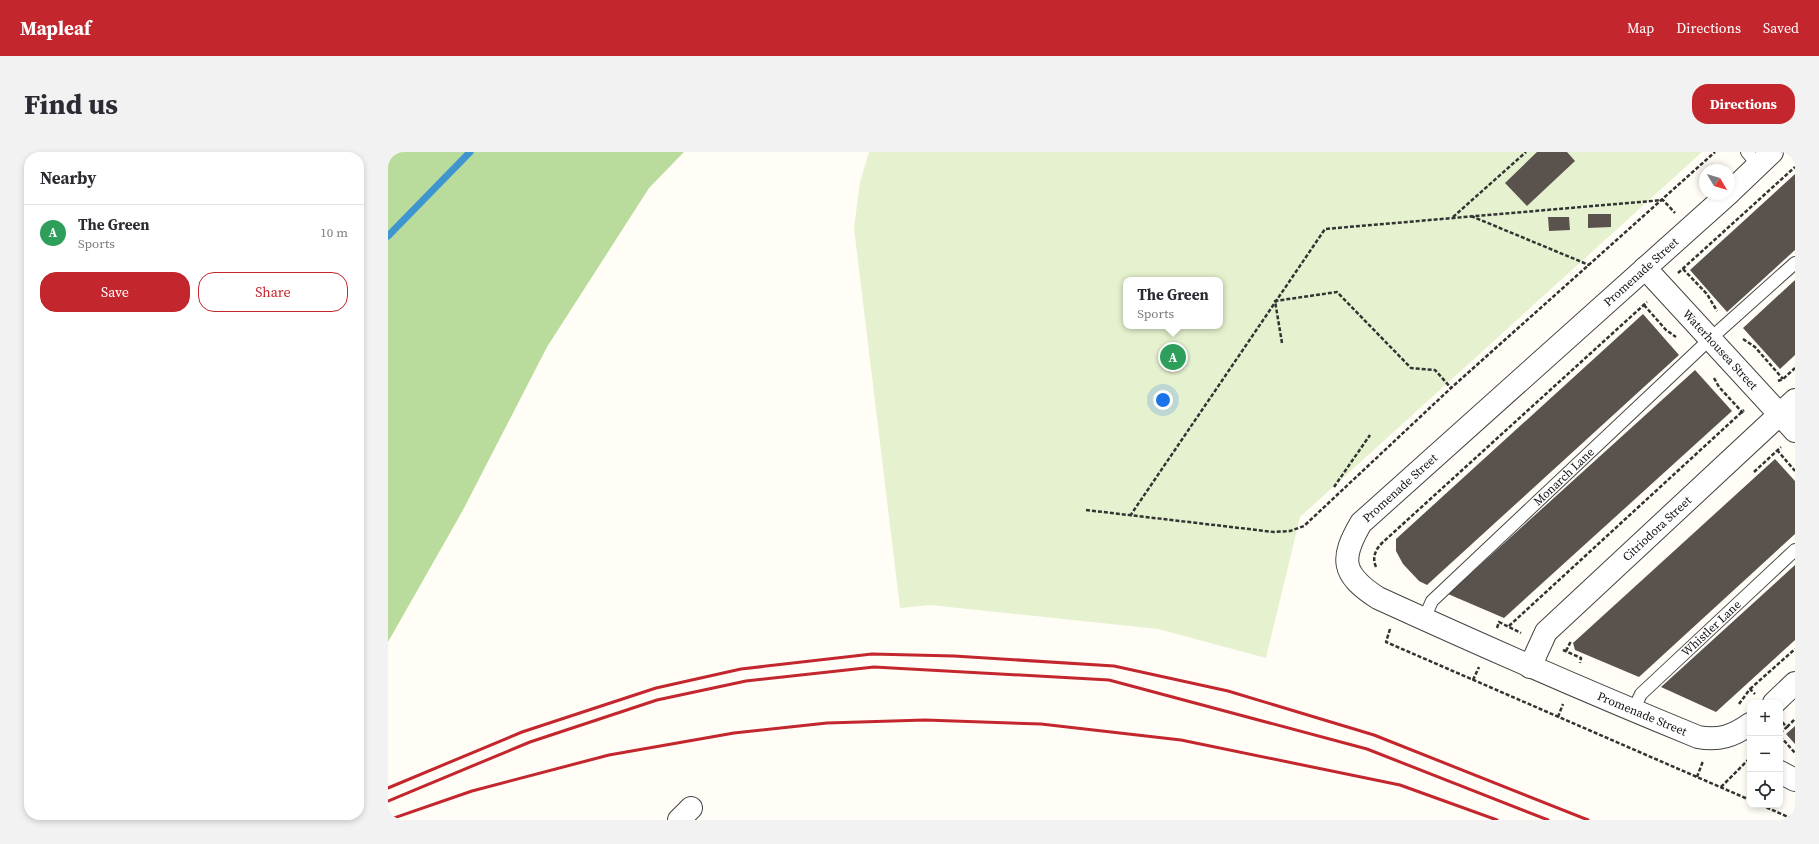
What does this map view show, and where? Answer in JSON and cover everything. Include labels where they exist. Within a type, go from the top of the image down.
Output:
[{"type":"street","name":"Promenade Street","points":[[1735,185],[1759,156]]},
{"type":"street","name":"Promenade Street","points":[[1720,200],[1361,523],[1350,543],[1347,567],[1357,584],[1378,598],[1530,667],[1634,711],[1698,737],[1709,739],[1747,733]]},
{"type":"street","name":"Waterhousea Street","points":[[1645,268],[1662,287],[1703,346],[1759,392],[1787,407],[1795,431]]},
{"type":"street","name":"Citriodora Street","points":[[1530,667],[1546,632],[1787,407]]},
{"type":"street","points":[[1777,700],[1795,683]]},
{"type":"street","points":[[1783,774],[1795,780]]},
{"type":"lane","name":"Monarch Lane","points":[[1424,619],[1432,601],[1703,346],[1795,264]]},
{"type":"lane","name":"Whistler Lane","points":[[1634,711],[1641,694],[1795,550]]},
{"type":"path","points":[[1453,217],[1526,152]]},
{"type":"path","points":[[1086,510],[1274,532],[1290,531],[1304,526],[1451,388],[1713,153]]},
{"type":"path","points":[[1382,543],[1795,167]]},
{"type":"path","points":[[1130,516],[1325,229],[1662,200]]},
{"type":"path","points":[[1662,200],[1706,248]]},
{"type":"path","points":[[1470,216],[1589,265]]},
{"type":"path","points":[[1275,301],[1337,292],[1411,368],[1435,370],[1451,388]]},
{"type":"path","points":[[1275,301],[1282,343]]},
{"type":"path","points":[[1644,305],[1666,330],[1688,344],[1703,346],[1706,365],[1719,387],[1795,471]]},
{"type":"path","points":[[1508,626],[1742,412],[1759,392],[1771,384],[1783,379],[1795,368]]},
{"type":"path","points":[[1334,486],[1370,435]]},
{"type":"path","points":[[1750,689],[1795,649]]},
{"type":"path","points":[[1783,731],[1795,719]]},
{"type":"path","points":[[1783,723],[1787,727]]},
{"type":"path","points":[[1782,736],[1795,753]]},
{"type":"path","points":[[1720,787],[1747,761]]},
{"type":"path","points":[[1768,808],[1795,820]]},
{"type":"green space","points":[[388,152],[684,152],[649,188],[547,347],[463,510],[388,642]]},
{"type":"green space","points":[[869,152],[1702,152],[1300,517],[1266,658],[1158,629],[930,605],[900,608],[854,228],[860,182]]},
{"type":"building","points":[[1537,152],[1567,152],[1575,161],[1527,206],[1505,183]]},
{"type":"building","points":[[1795,174],[1795,250],[1727,312],[1690,270]]},
{"type":"building","points":[[1588,214],[1611,214],[1611,227],[1588,228]]},
{"type":"building","points":[[1548,217],[1569,217],[1570,230],[1549,231]]},
{"type":"building","points":[[1795,280],[1795,355],[1780,369],[1743,328]]},
{"type":"building","points":[[1643,314],[1679,355],[1427,585],[1419,581],[1403,564],[1396,551],[1396,539]]},
{"type":"building","points":[[1695,370],[1732,411],[1504,618],[1448,594]]},
{"type":"building","points":[[1775,459],[1795,481],[1795,534],[1639,677],[1575,650],[1573,643]]},
{"type":"building","points":[[1795,565],[1795,640],[1716,712],[1661,687]]},
{"type":"building","points":[[1795,726],[1795,744],[1786,734]]},
{"type":"waterway","points":[[388,236],[470,152]]},
{"type":"railway","points":[[388,788],[522,732],[656,688],[741,669],[872,654],[954,656],[1114,666],[1228,691],[1374,735],[1588,820]]},
{"type":"railway","points":[[388,801],[530,742],[657,700],[746,681],[874,667],[1109,680],[1367,749],[1548,820]]},
{"type":"railway","points":[[388,820],[472,791],[609,755],[734,733],[827,723],[925,720],[1041,724],[1181,740],[1400,785],[1497,820]]},
{"type":"place","name":"The Green","points":[[1173,357]]}]
